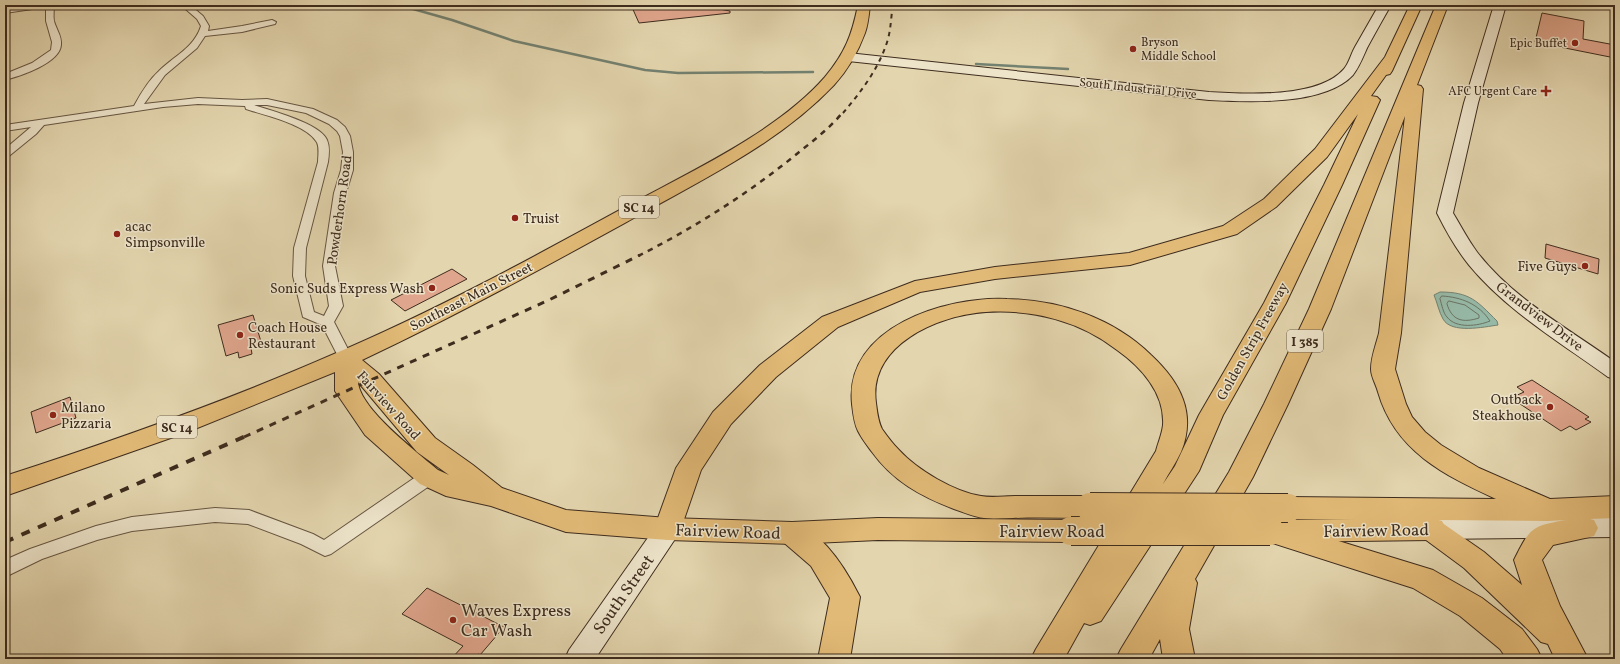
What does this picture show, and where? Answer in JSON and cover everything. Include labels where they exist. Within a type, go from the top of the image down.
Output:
[{"type":"main road","name":"Southeast Main Street","points":[[5,486],[150,437],[282,386],[346,359],[442,313],[509,278],[742,150],[805,104],[825,84],[848,57],[860,30],[864,15],[864,5]]},
{"type":"main road","name":"Golden Strip Freeway","points":[[1058,659],[1186,471],[1211,415],[1275,303],[1330,192],[1416,5]]},
{"type":"main road","name":"I 385","points":[[1132,659],[1240,477],[1295,362],[1320,308],[1442,5]]},
{"type":"main road","points":[[668,529],[689,468],[722,418],[768,370],[830,322],[915,287],[995,273],[1130,259],[1230,230],[1270,203],[1321,153],[1391,58]]},
{"type":"main road","points":[[1418,65],[1390,333],[1383,370],[1394,406],[1403,422],[1418,439],[1454,466],[1548,510]]},
{"type":"main road","points":[[1047,659],[1168,452],[1175,426],[1173,405],[1166,389],[1147,363],[1120,340],[1095,326],[1062,314],[1034,308],[997,305],[965,308],[927,318],[904,329],[888,341],[873,359],[862,384],[863,404],[870,430],[892,459],[919,482],[934,491],[980,507],[1090,507],[1288,508],[1548,510],[1615,507]]},
{"type":"main road","name":"Fairview Road","points":[[346,359],[347,391],[374,429],[428,477],[455,489],[493,496],[566,521],[668,529],[792,533],[878,529],[1071,531],[1432,530]]},
{"type":"main road","name":"Fairview Road","points":[[346,359],[371,380],[426,445],[464,472],[493,496]]},
{"type":"main road","points":[[1565,648],[1535,584],[1528,560],[1534,548],[1545,535],[1584,528]]},
{"type":"main road","points":[[1432,530],[1474,560],[1565,648]]},
{"type":"main road","points":[[1270,531],[1423,579],[1471,607],[1511,639],[1526,659]]},
{"type":"main road","points":[[792,533],[821,558],[845,597],[834,659]]},
{"type":"main road","points":[[1179,659],[1174,629],[1185,570]]},
{"type":"street","points":[[5,11],[44,5]]},
{"type":"street","points":[[5,78],[35,65],[55,51],[57,44],[49,20],[50,5]]},
{"type":"street","points":[[137,108],[162,73],[193,47],[204,34],[205,26],[200,18],[185,5]]},
{"type":"street","name":"South Industrial Drive","points":[[848,57],[1210,96],[1250,98],[1289,95],[1323,87],[1335,82],[1347,73],[1385,5]]},
{"type":"street","name":"Grandview Drive","points":[[1500,5],[1472,103],[1445,213],[1461,242],[1476,262],[1495,282],[1527,309],[1615,372]]},
{"type":"street","points":[[204,34],[242,29],[272,22]]},
{"type":"street","name":"Powderhorn Road","points":[[5,128],[137,108],[198,101],[242,103],[267,102],[309,111],[333,122],[345,136],[348,152],[347,170],[340,193],[329,266],[336,306],[327,322],[308,314],[299,276],[300,248],[323,162],[324,150],[322,140],[310,130],[293,121],[252,109],[242,103]]},
{"type":"street","points":[[5,154],[32,132],[40,123]]},
{"type":"street","points":[[327,322],[346,359]]},
{"type":"street","points":[[5,568],[36,554],[96,533],[132,524],[215,515],[249,517],[307,539],[325,549],[428,477]]},
{"type":"street","name":"Fairview Road","points":[[1432,530],[1615,527]]},
{"type":"street","name":"South Street","points":[[579,659],[668,529]]},
{"type":"water","points":[[1440,292],[1450,292],[1472,299],[1497,321],[1498,325],[1477,328],[1460,328],[1447,324],[1443,319],[1434,295]]},
{"type":"building","points":[[631,5],[698,5],[730,11],[730,13],[639,23]]},
{"type":"building","points":[[1542,13],[1584,21],[1583,39],[1615,45],[1615,58],[1535,42]]},
{"type":"building","name":"Five Guys","points":[[1546,244],[1599,259],[1598,274],[1545,258]]},
{"type":"building","name":"Sonic Suds Express Wash","points":[[452,269],[467,279],[405,311],[391,300]]},
{"type":"building","name":"Coach House Restaurant","points":[[253,315],[262,345],[251,348],[252,354],[239,358],[238,352],[226,356],[218,325]]},
{"type":"building","name":"Outback Steakhouse","points":[[1532,380],[1589,417],[1585,419],[1591,422],[1576,430],[1570,426],[1561,431],[1511,398],[1524,392],[1517,387]]},
{"type":"building","name":"Milano Pizzaria","points":[[70,397],[76,418],[36,433],[31,412]]},
{"type":"building","name":"Waves Express Car Wash","points":[[427,588],[504,627],[480,655],[478,654],[473,659],[451,659],[463,646],[402,614]]},
{"type":"waterway","points":[[399,5],[452,20],[514,41],[645,70],[678,73],[813,72]]},
{"type":"waterway","points":[[976,64],[1068,69]]},
{"type":"railway","points":[[843,113],[863,88],[885,49],[889,35],[893,5]]},
{"type":"railway","points":[[638,256],[680,234],[741,196],[816,139],[843,112]]},
{"type":"railway","points":[[244,437],[549,300],[638,256]]},
{"type":"railway","points":[[5,542],[246,436]]},
{"type":"place","name":"Epic Buffet","points":[[1575,43]]},
{"type":"place","name":"Bryson Middle School","points":[[1133,49]]},
{"type":"place","name":"AFC Urgent Care","points":[[1546,91]]},
{"type":"place","name":"Truist","points":[[515,218]]},
{"type":"place","name":"acac Simpsonville","points":[[117,234]]},
{"type":"place","name":"Five Guys","points":[[1585,266]]},
{"type":"place","name":"Sonic Suds Express Wash","points":[[432,288]]},
{"type":"place","name":"Coach House Restaurant","points":[[240,335]]},
{"type":"place","name":"Outback Steakhouse","points":[[1550,407]]},
{"type":"place","name":"Milano Pizzaria","points":[[53,415]]},
{"type":"place","name":"Waves Express Car Wash","points":[[453,620]]}]
